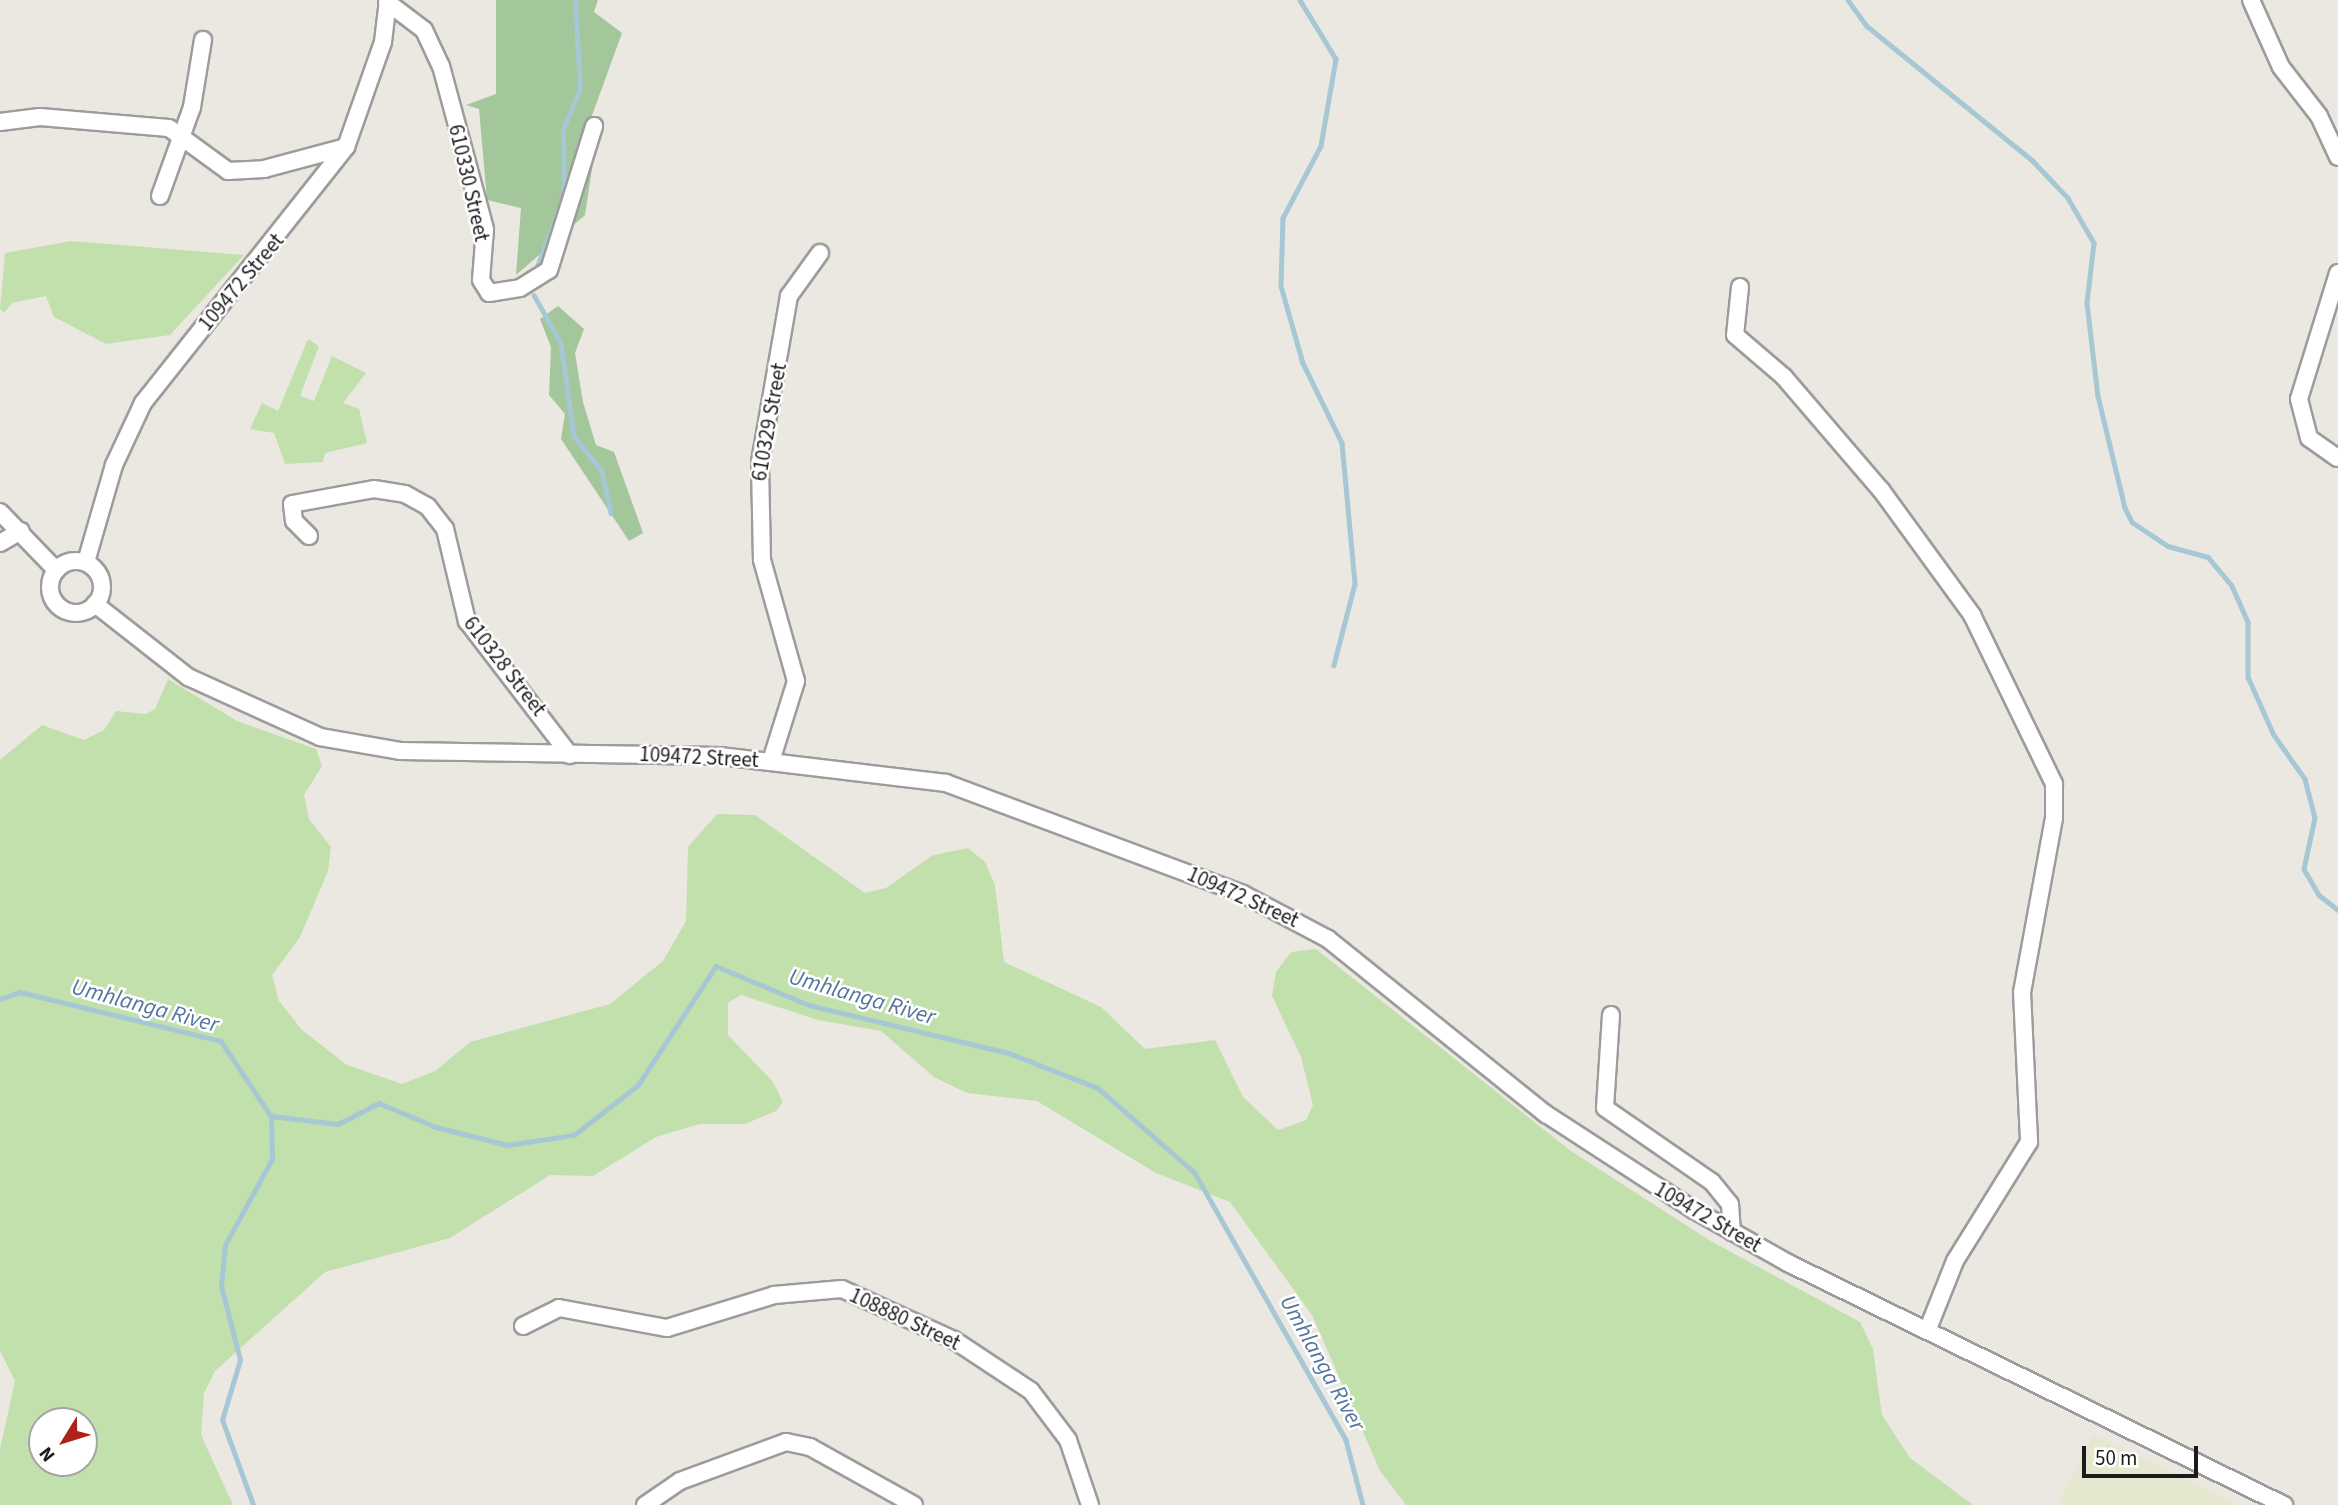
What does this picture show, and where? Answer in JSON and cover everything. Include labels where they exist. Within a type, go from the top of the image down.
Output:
[{"type":"street","points":[[2251,0],[2281,67],[2319,116],[2338,157]]},
{"type":"street","name":"610330 Street","points":[[388,1],[424,30],[441,66],[485,229],[481,280],[489,293],[520,288],[548,270],[594,126]]},
{"type":"street","name":"109472 Street","points":[[86,562],[114,465],[143,403],[346,147],[383,42],[388,1]]},
{"type":"street","points":[[160,196],[182,134],[203,40]]},
{"type":"street","points":[[0,122],[55,117],[158,126],[182,134],[228,171],[264,169],[346,147]]},
{"type":"street","name":"610329 Street","points":[[771,761],[796,681],[762,560],[760,462],[787,303],[820,253]]},
{"type":"street","points":[[2338,273],[2299,407],[2309,438],[2338,458]]},
{"type":"street","points":[[1740,287],[1735,335],[1784,377],[1873,481],[1972,615],[2054,784],[2054,818],[2022,992],[2029,1142],[1955,1261],[1928,1329]]},
{"type":"street","name":"610328 Street","points":[[309,536],[294,521],[292,504],[373,489],[405,494],[428,507],[444,529],[467,621],[570,755]]},
{"type":"street","points":[[0,512],[56,570]]},
{"type":"street","points":[[0,543],[20,531]]},
{"type":"street","points":[[86,562],[101,584],[95,604],[75,613],[62,608],[50,590],[56,570],[86,562]]},
{"type":"street","name":"109472 Street","points":[[95,604],[188,677],[320,737],[400,751],[771,761],[901,775],[989,794],[1290,915],[1546,1114],[1732,1232],[2284,1505]]},
{"type":"street","points":[[1611,1015],[1605,1108],[1712,1182],[1730,1204],[1732,1232]]},
{"type":"street","name":"108880 Street","points":[[523,1326],[559,1308],[646,1327],[677,1327],[774,1295],[842,1289],[954,1340],[1031,1391],[1068,1440],[1090,1505]]},
{"type":"street","points":[[645,1505],[680,1481],[786,1442],[810,1447],[914,1505]]},
{"type":"green space","points":[[496,0],[598,0],[594,12],[622,33],[590,121],[595,149],[585,215],[516,275],[521,208],[487,200],[479,109],[466,105],[496,94]]},
{"type":"green space","points":[[71,241],[244,255],[170,335],[106,344],[54,317],[46,296],[12,303],[4,313],[0,309],[5,253]]},
{"type":"green space","points":[[558,306],[584,329],[575,353],[583,402],[596,445],[614,452],[643,533],[629,541],[561,439],[565,414],[549,395],[551,347],[540,319]]},
{"type":"green space","points":[[308,339],[319,346],[300,396],[314,401],[332,356],[366,373],[343,403],[359,409],[367,443],[325,453],[323,462],[285,464],[274,433],[250,429],[262,403],[278,411]]},
{"type":"green space","points":[[168,679],[237,721],[316,749],[322,766],[304,795],[309,819],[331,847],[328,871],[300,937],[272,975],[279,1001],[302,1030],[347,1065],[402,1084],[435,1071],[470,1042],[610,1004],[663,961],[686,921],[688,847],[717,814],[755,815],[865,893],[886,888],[933,855],[968,848],[985,862],[995,885],[1004,962],[1101,1007],[1145,1049],[1215,1040],[1243,1097],[1278,1130],[1306,1120],[1313,1105],[1301,1057],[1272,996],[1276,972],[1291,952],[1316,949],[1571,1151],[1709,1240],[1860,1322],[1873,1349],[1882,1415],[1910,1458],[1973,1505],[1406,1505],[1380,1471],[1312,1315],[1230,1202],[1156,1173],[1037,1101],[967,1093],[934,1077],[881,1031],[818,1020],[741,995],[728,1003],[728,1035],[773,1082],[783,1102],[776,1111],[745,1124],[700,1124],[656,1137],[593,1176],[550,1175],[450,1238],[325,1272],[215,1371],[204,1393],[201,1435],[233,1505],[0,1505],[0,1449],[15,1381],[0,1351],[0,760],[42,725],[84,740],[104,730],[116,711],[146,714],[155,709]]},
{"type":"green space","points":[[2093,1435],[2240,1505],[2057,1505]]},
{"type":"waterway","points":[[535,272],[564,195],[563,130],[580,88],[575,0]]},
{"type":"waterway","points":[[1300,0],[1336,59],[1321,146],[1283,218],[1281,286],[1303,363],[1342,443],[1355,584],[1334,665]]},
{"type":"waterway","points":[[1848,0],[1867,26],[2033,161],[2068,198],[2094,243],[2087,303],[2098,396],[2125,508],[2132,522],[2168,546],[2208,557],[2232,586],[2248,622],[2248,677],[2274,735],[2305,779],[2315,818],[2304,869],[2319,895],[2338,910]]},
{"type":"waterway","points":[[534,295],[561,343],[574,436],[602,471],[611,513]]},
{"type":"waterway","name":"Umhlanga River","points":[[0,999],[20,992],[221,1041],[271,1116],[338,1124],[379,1103],[436,1127],[507,1145],[574,1135],[638,1085],[716,966],[809,1005],[1009,1053],[1098,1088],[1195,1173],[1346,1440],[1363,1505]]},
{"type":"waterway","points":[[253,1505],[222,1420],[240,1360],[221,1286],[225,1245],[272,1159],[271,1116]]}]
